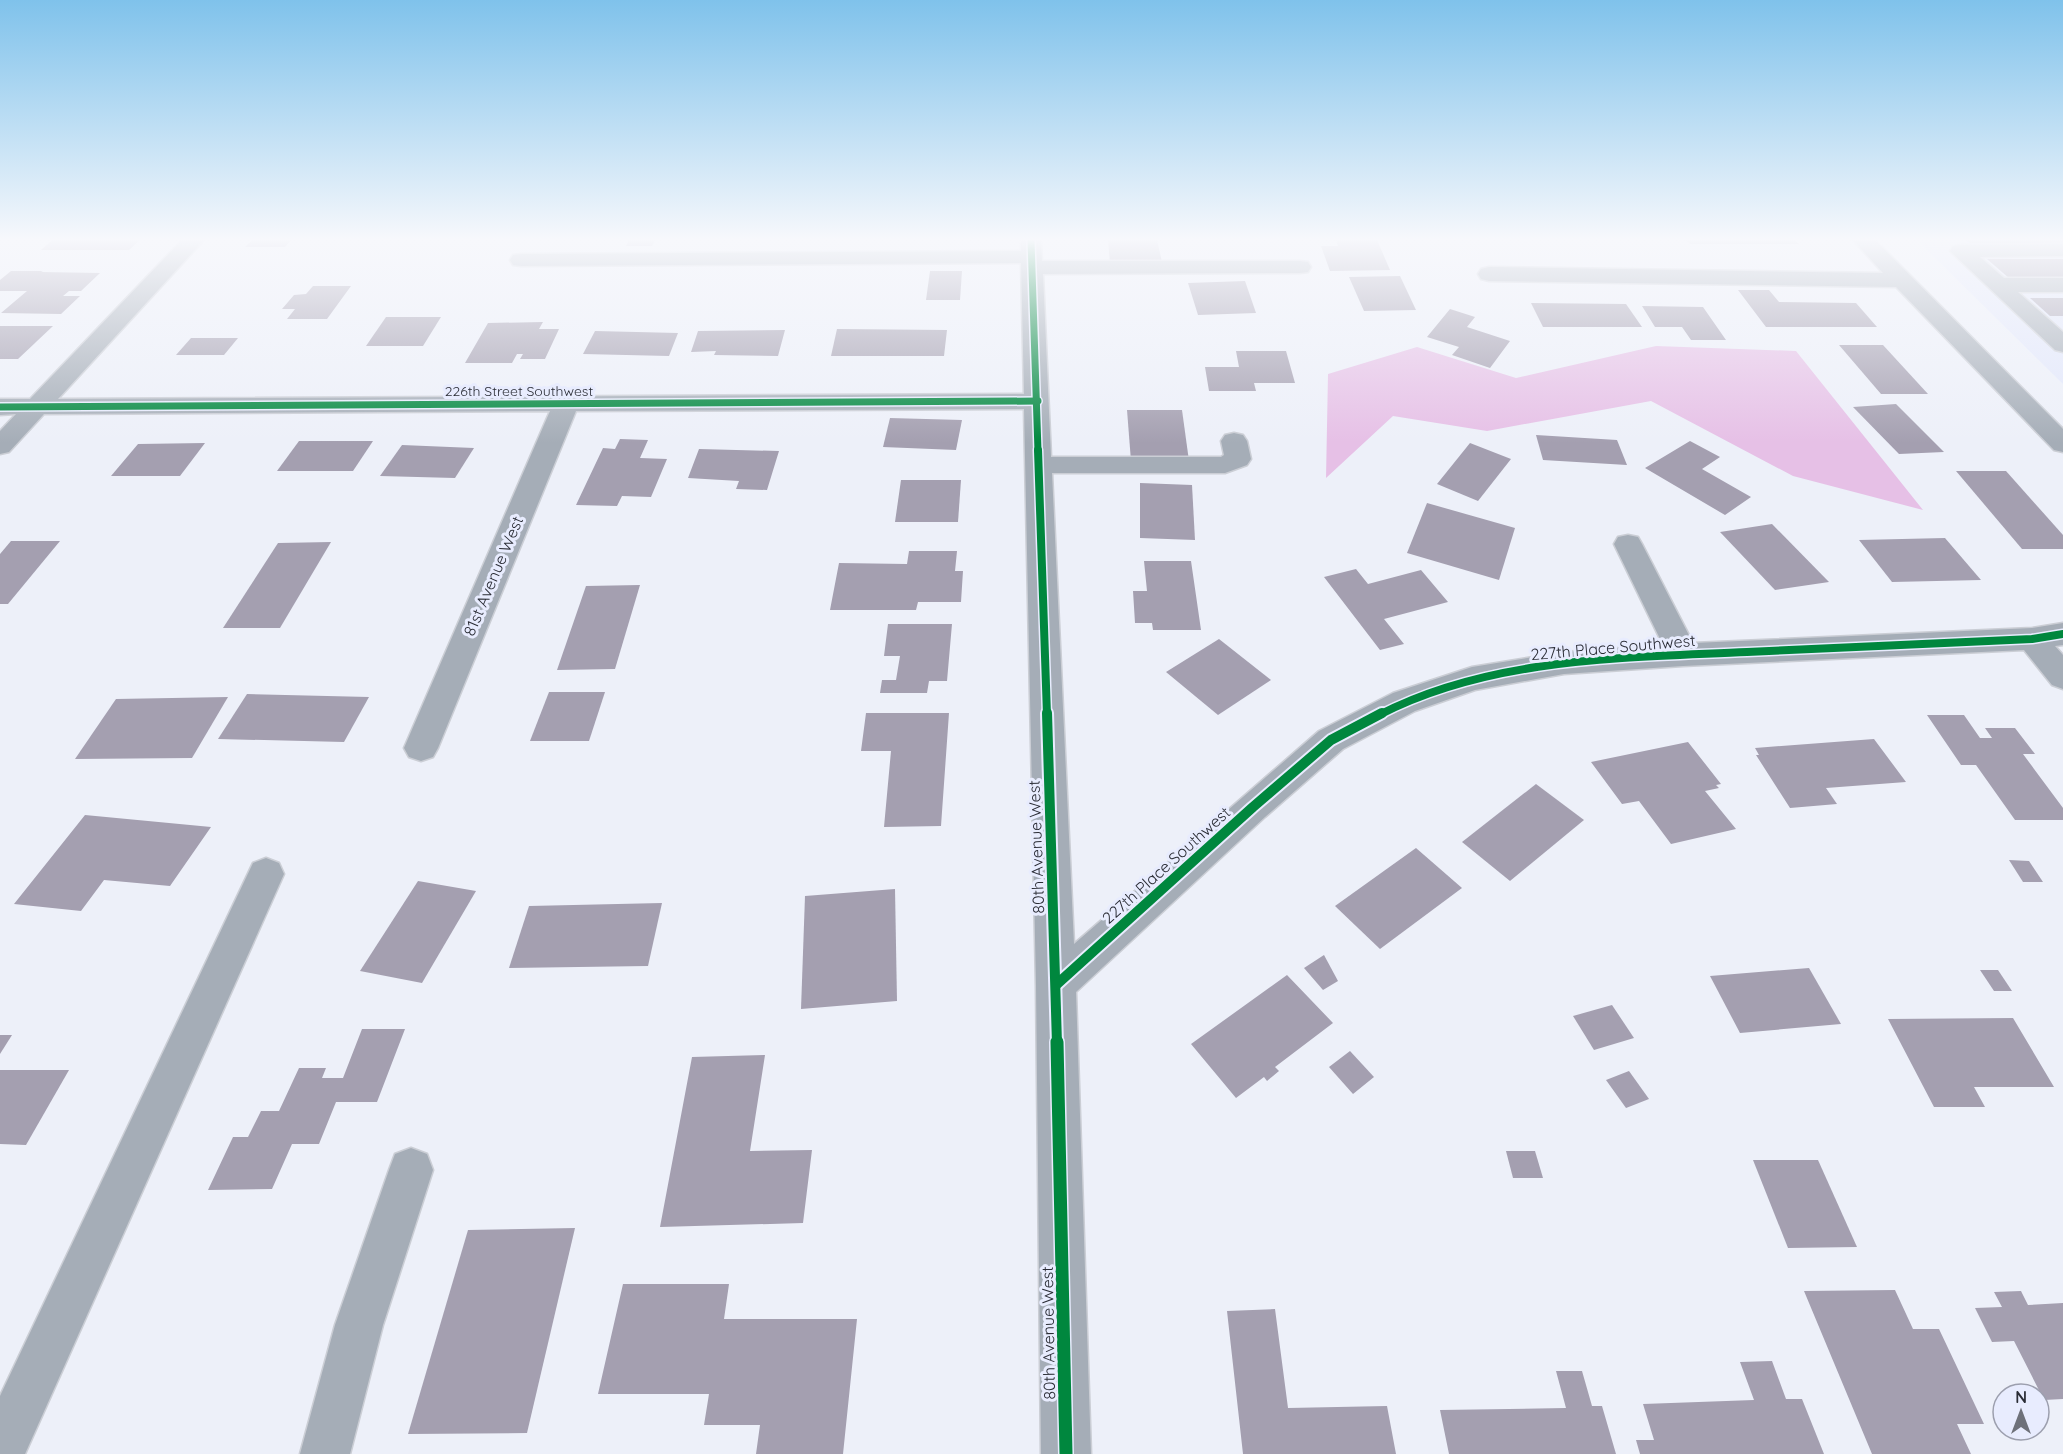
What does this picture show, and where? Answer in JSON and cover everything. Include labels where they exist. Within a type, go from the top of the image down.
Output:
[{"type":"street","points":[[0,446],[131,308]]},
{"type":"street","name":"80th Avenue West","points":[[1034,308],[1056,985],[1066,1454]]},
{"type":"street","points":[[1928,308],[2063,444]]},
{"type":"street","points":[[2029,308],[2052,325],[2063,345]]},
{"type":"street","name":"226th Street Southwest","points":[[0,407],[1038,401]]},
{"type":"street","name":"81st Avenue West","points":[[421,748],[566,404]]},
{"type":"street","points":[[1039,465],[1225,465],[1238,459],[1234,441]]},
{"type":"street","points":[[1628,544],[1683,655]]},
{"type":"street","points":[[2047,637],[2063,677]]},
{"type":"street","name":"227th Place Southwest","points":[[1056,985],[1253,807],[1331,741],[1404,702],[1472,679],[1564,663],[2047,637]]},
{"type":"street","points":[[0,1452],[266,874]]},
{"type":"street","points":[[325,1454],[359,1326],[411,1170]]},
{"type":"shaded area","points":[[1986,308],[2063,308],[2063,384]]},
{"type":"shaded area","points":[[1656,346],[1796,351],[1923,510],[1793,476],[1651,401],[1487,431],[1393,416],[1326,478],[1328,374],[1417,347],[1516,378]]},
{"type":"building","points":[[7,308],[67,308],[61,314],[1,313]]},
{"type":"building","points":[[335,308],[327,319],[287,319],[295,309],[282,309]]},
{"type":"building","points":[[1196,308],[1254,308],[1256,313],[1198,315]]},
{"type":"building","points":[[1363,308],[1415,308],[1416,310],[1364,311]]},
{"type":"building","points":[[1533,308],[1629,308],[1642,327],[1543,327]]},
{"type":"building","points":[[1643,308],[1704,308],[1726,340],[1691,340],[1682,327],[1655,327]]},
{"type":"building","points":[[1752,308],[1860,308],[1877,327],[1766,327]]},
{"type":"building","points":[[2041,308],[2063,308],[2063,316],[2050,316]]},
{"type":"building","points":[[1450,309],[1475,317],[1467,327],[1510,341],[1490,368],[1452,355],[1459,347],[1427,337]]},
{"type":"building","points":[[386,317],[441,317],[423,346],[366,346]]},
{"type":"building","points":[[543,322],[539,329],[559,329],[545,359],[520,359],[523,354],[517,354],[512,363],[465,363],[488,323]]},
{"type":"building","points":[[0,326],[53,326],[18,359],[0,359]]},
{"type":"building","points":[[837,329],[947,330],[944,356],[831,356]]},
{"type":"building","points":[[785,330],[778,356],[714,355],[716,351],[691,352],[698,331]]},
{"type":"building","points":[[595,331],[678,333],[669,356],[583,354]]},
{"type":"building","points":[[191,338],[238,338],[224,355],[176,355]]},
{"type":"building","points":[[1839,345],[1883,345],[1928,394],[1881,394]]},
{"type":"building","points":[[1236,351],[1286,351],[1295,383],[1254,383],[1256,391],[1209,391],[1205,367],[1239,367]]},
{"type":"building","points":[[1896,404],[1944,452],[1899,454],[1853,407]]},
{"type":"building","points":[[1127,410],[1182,410],[1189,461],[1131,461]]},
{"type":"building","points":[[890,418],[962,420],[956,450],[883,447]]},
{"type":"building","points":[[1536,435],[1617,440],[1627,465],[1543,460]]},
{"type":"building","points":[[620,439],[648,440],[640,458],[667,459],[651,497],[622,496],[617,506],[576,505],[603,448],[615,449]]},
{"type":"building","points":[[299,441],[373,441],[353,471],[277,471]]},
{"type":"building","points":[[1690,441],[1720,457],[1702,469],[1751,497],[1725,515],[1645,468]]},
{"type":"building","points":[[205,443],[180,476],[111,476],[138,444]]},
{"type":"building","points":[[1470,443],[1511,459],[1478,501],[1437,484]]},
{"type":"building","points":[[402,445],[474,448],[455,478],[380,476]]},
{"type":"building","points":[[699,449],[779,451],[767,490],[736,489],[739,481],[688,478]]},
{"type":"building","points":[[1956,471],[2006,471],[2063,535],[2063,549],[2022,549]]},
{"type":"building","points":[[901,480],[961,480],[958,522],[895,522]]},
{"type":"building","points":[[1140,483],[1192,485],[1195,540],[1140,538]]},
{"type":"building","points":[[1427,503],[1515,528],[1499,580],[1407,553]]},
{"type":"building","points":[[1772,524],[1829,582],[1775,590],[1720,532]]},
{"type":"building","points":[[1945,538],[1981,580],[1892,582],[1859,540]]},
{"type":"building","points":[[11,541],[60,541],[8,604],[0,604],[0,554]]},
{"type":"building","points":[[331,542],[280,628],[223,628],[278,543]]},
{"type":"building","points":[[909,551],[957,551],[955,571],[963,571],[961,602],[918,602],[916,610],[830,610],[839,563],[907,564]]},
{"type":"building","points":[[1144,561],[1191,561],[1201,630],[1153,630],[1152,623],[1135,623],[1133,591],[1147,591]]},
{"type":"building","points":[[1356,569],[1368,584],[1421,570],[1448,602],[1384,619],[1404,644],[1380,650],[1324,577]]},
{"type":"building","points":[[640,585],[615,669],[557,670],[586,586]]},
{"type":"building","points":[[888,624],[952,624],[947,681],[929,681],[927,693],[880,693],[882,680],[896,680],[900,656],[884,656]]},
{"type":"building","points":[[1219,639],[1271,680],[1218,715],[1166,672]]},
{"type":"building","points":[[549,692],[605,692],[589,741],[530,741]]},
{"type":"building","points":[[247,694],[369,697],[344,742],[218,739]]},
{"type":"building","points":[[228,697],[192,758],[75,759],[116,699]]},
{"type":"building","points":[[866,713],[949,713],[941,826],[884,827],[891,751],[861,751]]},
{"type":"building","points":[[1927,715],[1964,715],[1980,738],[1992,738],[1985,728],[2015,728],[2035,754],[2023,754],[2063,808],[2063,820],[2015,820],[1976,765],[1961,765]]},
{"type":"building","points":[[1874,739],[1906,782],[1826,788],[1837,804],[1790,808],[1756,755],[1759,755],[1755,748]]},
{"type":"building","points":[[1688,742],[1721,784],[1716,785],[1719,788],[1705,791],[1736,829],[1671,844],[1639,801],[1622,804],[1591,762]]},
{"type":"building","points":[[1536,784],[1584,820],[1510,881],[1462,842]]},
{"type":"building","points":[[85,815],[211,827],[170,886],[104,880],[81,911],[14,904]]},
{"type":"building","points":[[1416,848],[1462,888],[1380,949],[1335,906]]},
{"type":"building","points":[[2009,860],[2029,861],[2043,882],[2023,882]]},
{"type":"building","points":[[418,881],[476,891],[422,983],[360,971]]},
{"type":"building","points":[[895,889],[897,1001],[801,1009],[805,896]]},
{"type":"building","points":[[662,903],[648,966],[509,968],[529,906]]},
{"type":"building","points":[[1324,955],[1338,981],[1323,990],[1304,968]]},
{"type":"building","points":[[1809,968],[1841,1024],[1740,1033],[1710,976]]},
{"type":"building","points":[[1980,970],[1998,970],[2012,991],[1994,991]]},
{"type":"building","points":[[1287,975],[1333,1023],[1275,1067],[1279,1071],[1267,1081],[1264,1077],[1236,1098],[1191,1044]]},
{"type":"building","points":[[1612,1005],[1634,1038],[1594,1050],[1573,1016]]},
{"type":"building","points":[[2013,1018],[2054,1087],[1974,1087],[1985,1107],[1934,1107],[1888,1019]]},
{"type":"building","points":[[362,1029],[405,1029],[377,1102],[336,1102],[319,1144],[292,1144],[272,1189],[208,1190],[233,1137],[248,1137],[261,1111],[279,1111],[299,1068],[326,1068],[322,1078],[343,1078]]},
{"type":"building","points":[[0,1035],[12,1035],[0,1054]]},
{"type":"building","points":[[1350,1051],[1374,1077],[1353,1094],[1329,1067]]},
{"type":"building","points":[[765,1055],[750,1151],[812,1150],[803,1223],[660,1227],[692,1057]]},
{"type":"building","points":[[0,1070],[69,1070],[26,1145],[0,1144]]},
{"type":"building","points":[[1629,1071],[1649,1099],[1626,1108],[1606,1080]]},
{"type":"building","points":[[1506,1151],[1535,1151],[1543,1178],[1513,1178]]},
{"type":"building","points":[[1753,1160],[1818,1160],[1857,1247],[1788,1248]]},
{"type":"building","points":[[575,1228],[527,1433],[408,1434],[468,1230]]},
{"type":"building","points":[[623,1284],[729,1284],[724,1319],[857,1319],[843,1454],[756,1454],[760,1425],[704,1425],[709,1394],[598,1394]]},
{"type":"building","points":[[1895,1290],[1913,1329],[1939,1329],[1984,1424],[1957,1424],[1971,1454],[1872,1454],[1804,1291]]},
{"type":"building","points":[[2021,1291],[2028,1305],[2063,1303],[2063,1399],[2051,1400],[2051,1382],[2035,1382],[2014,1341],[1992,1342],[1975,1308],[2002,1307],[1994,1292]]},
{"type":"building","points":[[1275,1309],[1288,1408],[1387,1406],[1396,1454],[1243,1454],[1227,1311]]},
{"type":"building","points":[[1772,1361],[1786,1399],[1802,1399],[1824,1454],[1640,1454],[1636,1440],[1654,1440],[1643,1404],[1754,1400],[1740,1362]]},
{"type":"building","points":[[1556,1371],[1582,1371],[1592,1406],[1602,1406],[1616,1454],[1449,1454],[1440,1410],[1566,1408]]},
{"type":"cycle path","points":[[1033,308],[1056,985],[1066,1454]]},
{"type":"cycle path","points":[[0,407],[1038,401]]},
{"type":"cycle path","points":[[1056,985],[1253,807],[1331,740],[1404,702],[1472,679],[1564,663],[1683,655],[2032,639],[2063,634]]}]
